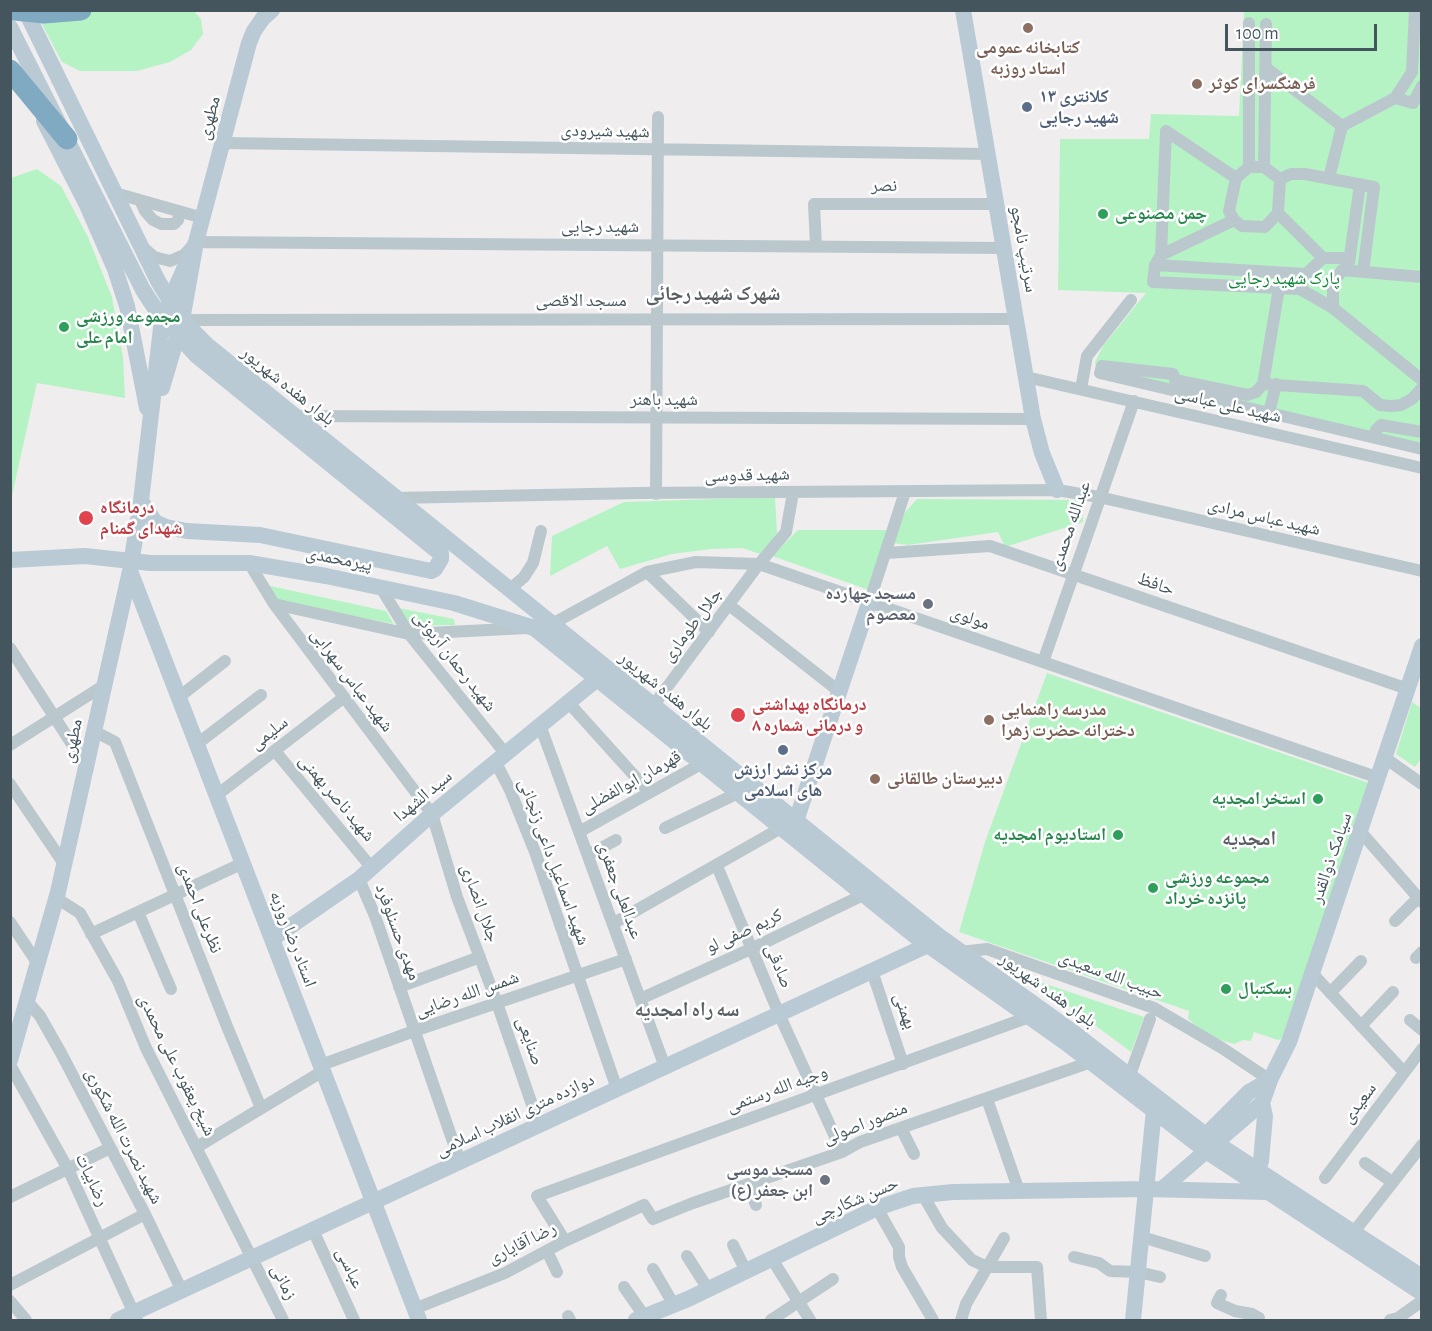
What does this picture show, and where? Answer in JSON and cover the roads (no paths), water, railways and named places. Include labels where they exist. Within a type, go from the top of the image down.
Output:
[{"type":"highway","points":[[15,10],[44,13],[81,10]]},
{"type":"highway","points":[[10,70],[67,139]]},
{"type":"main road","name":"بلوار هفده شهریور","points":[[25,10],[169,300],[180,328],[197,356],[441,554]]},
{"type":"main road","name":"مطهری","points":[[196,242],[249,43],[254,31],[272,10]]},
{"type":"main road","name":"سرتیپ نامجو","points":[[963,10],[1033,419],[1042,453],[1057,490]]},
{"type":"main road","name":"بلوار هفده شهریور","points":[[10,27],[144,290],[162,319],[207,345],[653,706],[788,824],[863,895],[928,945],[1154,1110],[1257,1171],[1421,1280]]},
{"type":"main road","points":[[27,90],[76,184],[115,269],[127,306],[150,426]]},
{"type":"main road","points":[[150,426],[162,319],[196,242]]},
{"type":"main road","points":[[150,426],[180,328],[196,242]]},
{"type":"main road","name":"مطهری","points":[[10,1060],[14,1034],[27,1001],[56,898],[131,566],[150,426]]},
{"type":"main road","name":"پیرمحمدی","points":[[141,501],[156,522],[165,527],[187,531],[260,535],[431,571],[439,565],[441,554]]},
{"type":"main road","name":"پیرمحمدی","points":[[10,560],[85,555],[131,566],[150,563],[249,563],[326,576],[454,603],[534,628]]},
{"type":"main road","name":"استاد رضا روزبه","points":[[131,566],[179,698],[417,1315]]},
{"type":"main road","points":[[788,824],[840,692],[869,603]]},
{"type":"main road","name":"بلوار هفده شهریور","points":[[534,628],[738,794],[788,824],[872,883],[960,952],[1130,1075],[1267,1192],[1421,1280]]},
{"type":"main road","name":"سیامک ذوالقدر","points":[[1207,1143],[1262,1103],[1288,1042],[1422,646]]},
{"type":"main road","name":"سید الشهدا","points":[[272,939],[365,873],[500,757],[597,679]]},
{"type":"main road","name":"دوازده متری انقلاب اسلامی","points":[[129,1318],[252,1258],[928,945]]},
{"type":"main road","points":[[1155,1189],[1207,1143],[1249,1092],[1270,1080]]},
{"type":"main road","points":[[1257,1171],[1261,1161],[1265,1116],[1262,1103]]},
{"type":"main road","points":[[1132,1320],[1142,1238],[1155,1189],[1154,1110]]},
{"type":"main road","name":"حسن شکارچی","points":[[641,1319],[877,1208],[913,1196],[953,1192],[1155,1189],[1267,1192]]},
{"type":"street","points":[[1329,178],[1342,126],[1395,98],[1417,74],[1415,10]]},
{"type":"street","points":[[1249,23],[1249,167]]},
{"type":"street","points":[[1264,167],[1266,24]]},
{"type":"street","points":[[1265,67],[1342,126]]},
{"type":"street","points":[[1395,98],[1413,103],[1422,86]]},
{"type":"street","points":[[656,494],[658,117]]},
{"type":"street","points":[[1236,178],[1166,131],[1158,260],[1153,282],[1300,289],[1333,308],[1422,380]]},
{"type":"street","name":"شهید شیرودی","points":[[222,143],[988,154]]},
{"type":"street","points":[[1249,167],[1264,167],[1280,179],[1278,213],[1265,227],[1242,226],[1234,220],[1229,211],[1236,178],[1249,167]]},
{"type":"street","points":[[1280,179],[1291,174],[1329,178],[1374,187],[1363,272]]},
{"type":"street","points":[[1333,308],[1333,284],[1341,270],[1349,264],[1360,184]]},
{"type":"street","points":[[115,193],[203,218]]},
{"type":"street","name":"نصر","points":[[816,246],[814,204],[996,204]]},
{"type":"street","points":[[1278,213],[1323,258],[1349,264],[1363,272],[1422,277]]},
{"type":"street","points":[[1158,260],[1234,220]]},
{"type":"street","points":[[139,242],[154,257],[170,261],[184,255],[196,242]]},
{"type":"street","name":"شهید رجایی","points":[[196,242],[1004,248]]},
{"type":"street","points":[[1300,289],[1306,274],[1323,258]]},
{"type":"street","points":[[1158,260],[1306,274]]},
{"type":"street","points":[[1279,288],[1263,384],[1256,392],[1248,395],[1175,380],[1173,374],[1102,366],[1100,373],[1422,449]]},
{"type":"street","points":[[1081,389],[1088,356],[1131,300]]},
{"type":"street","name":"مسجد الاقصی","points":[[180,328],[657,319],[1016,319]]},
{"type":"street","name":"شهید علی عباسی","points":[[1026,376],[1422,468]]},
{"type":"street","points":[[1263,384],[1363,391],[1380,405],[1390,406],[1401,405],[1412,399],[1422,388]]},
{"type":"street","points":[[1269,413],[1276,384]]},
{"type":"street","name":"عبدالله محمدی","points":[[1043,662],[1134,401]]},
{"type":"street","name":"شهید باهنر","points":[[295,416],[1033,419]]},
{"type":"street","points":[[1374,438],[1376,430],[1381,425],[1422,432]]},
{"type":"street","name":"شهید قدوسی","points":[[396,498],[1057,490],[1099,497]]},
{"type":"street","points":[[869,603],[905,492]]},
{"type":"street","name":"جلال طوماری","points":[[653,706],[759,564],[786,532],[793,493]]},
{"type":"street","name":"شهید عباس مرادی","points":[[1099,497],[1422,571]]},
{"type":"street","points":[[509,590],[524,577],[533,563],[541,531]]},
{"type":"street","name":"حافظ","points":[[887,553],[990,546],[1408,689]]},
{"type":"street","name":"مولوی","points":[[552,624],[647,572],[696,562],[759,564],[1378,778]]},
{"type":"street","name":"شهید عباس سهرابی","points":[[249,563],[274,604],[432,814]]},
{"type":"street","points":[[647,572],[709,632]]},
{"type":"street","name":"شهید رحمان آربونی","points":[[381,588],[409,634],[500,757]]},
{"type":"street","points":[[274,604],[409,634],[534,628]]},
{"type":"street","points":[[729,605],[840,692]]},
{"type":"street","points":[[10,648],[86,766]]},
{"type":"street","points":[[179,698],[225,661]]},
{"type":"street","points":[[10,745],[103,686]]},
{"type":"street","points":[[197,744],[261,694]]},
{"type":"street","name":"سلیمی","points":[[217,795],[343,698]]},
{"type":"street","points":[[568,702],[649,792]]},
{"type":"street","name":"عبدالعلی جعفری","points":[[540,725],[665,1067]]},
{"type":"street","name":"نظرعلی احمدی","points":[[94,731],[115,742],[261,1108]]},
{"type":"street","name":"شهید ناصر بهمنی","points":[[275,751],[365,873]]},
{"type":"street","name":"شهید اسماعیل داعی زنجانی","points":[[500,757],[617,1089]]},
{"type":"street","points":[[1385,758],[1422,784]]},
{"type":"street","name":"قهرمان ابوالفضلی","points":[[579,832],[701,764]]},
{"type":"street","points":[[10,784],[64,864]]},
{"type":"street","points":[[665,828],[738,794]]},
{"type":"street","name":"جلال انصاری","points":[[432,814],[457,897],[497,1003]]},
{"type":"street","points":[[614,923],[788,824]]},
{"type":"street","points":[[1360,831],[1420,900],[1395,921]]},
{"type":"street","points":[[588,855],[616,840]]},
{"type":"street","points":[[91,934],[243,862]]},
{"type":"street","name":"صادقی","points":[[717,866],[779,1014],[842,1152]]},
{"type":"street","name":"مهدی حسنلوفرد","points":[[365,873],[375,916],[460,1162]]},
{"type":"street","name":"کریم صفی لو","points":[[640,999],[863,895]]},
{"type":"street","name":"شیخ یعقوب علی محمدی","points":[[56,898],[80,913],[118,981],[146,1048],[252,1258]]},
{"type":"street","points":[[138,912],[171,989]]},
{"type":"street","points":[[10,922],[38,964]]},
{"type":"street","name":"حبیب الله سعیدی","points":[[960,952],[987,949],[1154,1008],[1222,1048],[1270,1080]]},
{"type":"street","points":[[399,987],[480,957]]},
{"type":"street","name":"شمس الله رضایی","points":[[197,1147],[322,1068],[414,1031],[626,959]]},
{"type":"street","points":[[1330,993],[1361,961]]},
{"type":"street","name":"بهمنی","points":[[872,971],[903,1064]]},
{"type":"street","points":[[1312,973],[1404,1072]]},
{"type":"street","points":[[1361,1026],[1393,992]]},
{"type":"street","name":"شهید نصرت الله شکوری","points":[[27,1001],[40,1016],[145,1214],[182,1291]]},
{"type":"street","name":"صنایعی","points":[[497,1003],[539,1125]]},
{"type":"street","name":"وجیه الله رستمی","points":[[565,1241],[537,1196],[1029,1017]]},
{"type":"street","points":[[1130,1075],[1150,1019]]},
{"type":"street","points":[[1410,1020],[1422,1030]]},
{"type":"street","name":"سعیدی","points":[[1325,1178],[1422,1049]]},
{"type":"street","name":"منصور اصولی","points":[[644,1204],[653,1219],[842,1152],[861,1142],[1090,1062]]},
{"type":"street","name":"رضابیات","points":[[10,1065],[68,1169],[99,1239],[129,1318]]},
{"type":"street","points":[[987,1099],[1019,1191]]},
{"type":"street","points":[[901,1128],[914,1154]]},
{"type":"street","points":[[1353,1233],[1422,1145]]},
{"type":"street","points":[[10,1197],[110,1148]]},
{"type":"street","points":[[1365,1163],[1392,1182]]},
{"type":"street","points":[[748,1184],[756,1205]]},
{"type":"street","points":[[923,1195],[942,1228],[972,1260],[987,1268],[1037,1267],[1041,1320]]},
{"type":"street","name":"رضا آقایاری","points":[[417,1315],[644,1204]]},
{"type":"street","points":[[877,1208],[899,1248],[902,1267],[933,1320]]},
{"type":"street","points":[[10,1285],[145,1214]]},
{"type":"street","name":"عباسی","points":[[313,1230],[354,1320]]},
{"type":"street","points":[[961,1320],[966,1304],[1004,1238]]},
{"type":"street","points":[[1142,1238],[1205,1256]]},
{"type":"street","points":[[733,1245],[746,1271]]},
{"type":"street","points":[[547,1251],[557,1272]]},
{"type":"street","points":[[687,1256],[708,1289]]},
{"type":"street","points":[[1074,1257],[1099,1263],[1110,1271],[1138,1272],[1160,1277]]},
{"type":"street","name":"زمانی","points":[[252,1258],[282,1320]]},
{"type":"street","points":[[772,1259],[810,1320]]},
{"type":"street","points":[[653,1269],[674,1305]]},
{"type":"street","points":[[771,1320],[832,1279]]},
{"type":"street","points":[[624,1287],[641,1319]]},
{"type":"street","points":[[1221,1295],[1216,1303],[1234,1316],[1252,1314],[1259,1318]]},
{"type":"street","points":[[10,1301],[26,1320]]},
{"type":"street","points":[[1390,1320],[1398,1318],[1422,1301]]},
{"type":"place","name":"کتابخانه عمومی استاد روزبه","points":[[1028,28]]},
{"type":"place","name":"فرهنگسرای کوثر","points":[[1197,84]]},
{"type":"place","name":"کلانتری ۱۳ شهید رجایی","points":[[1027,107]]},
{"type":"place","name":"چمن مصنوعی","points":[[1103,214]]},
{"type":"place","name":"مجموعه ورزشی امام علی","points":[[64,327]]},
{"type":"place","name":"درمانگاه شهدای گمنام","points":[[86,518]]},
{"type":"place","name":"مسجد چهارده معصوم","points":[[928,604]]},
{"type":"place","name":"درمانگاه بهداشتی و درمانی شماره ۸","points":[[738,715]]},
{"type":"place","name":"مدرسه راهنمایی دخترانه حضرت زهرا","points":[[989,720]]},
{"type":"place","name":"مرکز نشر ارزش های اسلامی","points":[[783,750]]},
{"type":"place","name":"دبیرستان طالقانی","points":[[875,779]]},
{"type":"place","name":"استخر امجدیه","points":[[1318,799]]},
{"type":"place","name":"استادیوم امجدیه","points":[[1118,835]]},
{"type":"place","name":"مجموعه ورزشی پانزده خرداد","points":[[1153,888]]},
{"type":"place","name":"بسکتبال","points":[[1226,989]]},
{"type":"place","name":"مسجد موسی ابن جعفر (ع)","points":[[825,1180]]},
{"type":"district","name":"شهرک شهید رجائی","points":[[713,294]]},
{"type":"district","name":"امجدیه","points":[[1249,839]]},
{"type":"district","name":"سه راه امجدیه","points":[[687,1010]]},
{"type":"park label","name":"پارک شهید رجایی","points":[[1284,279]]}]
